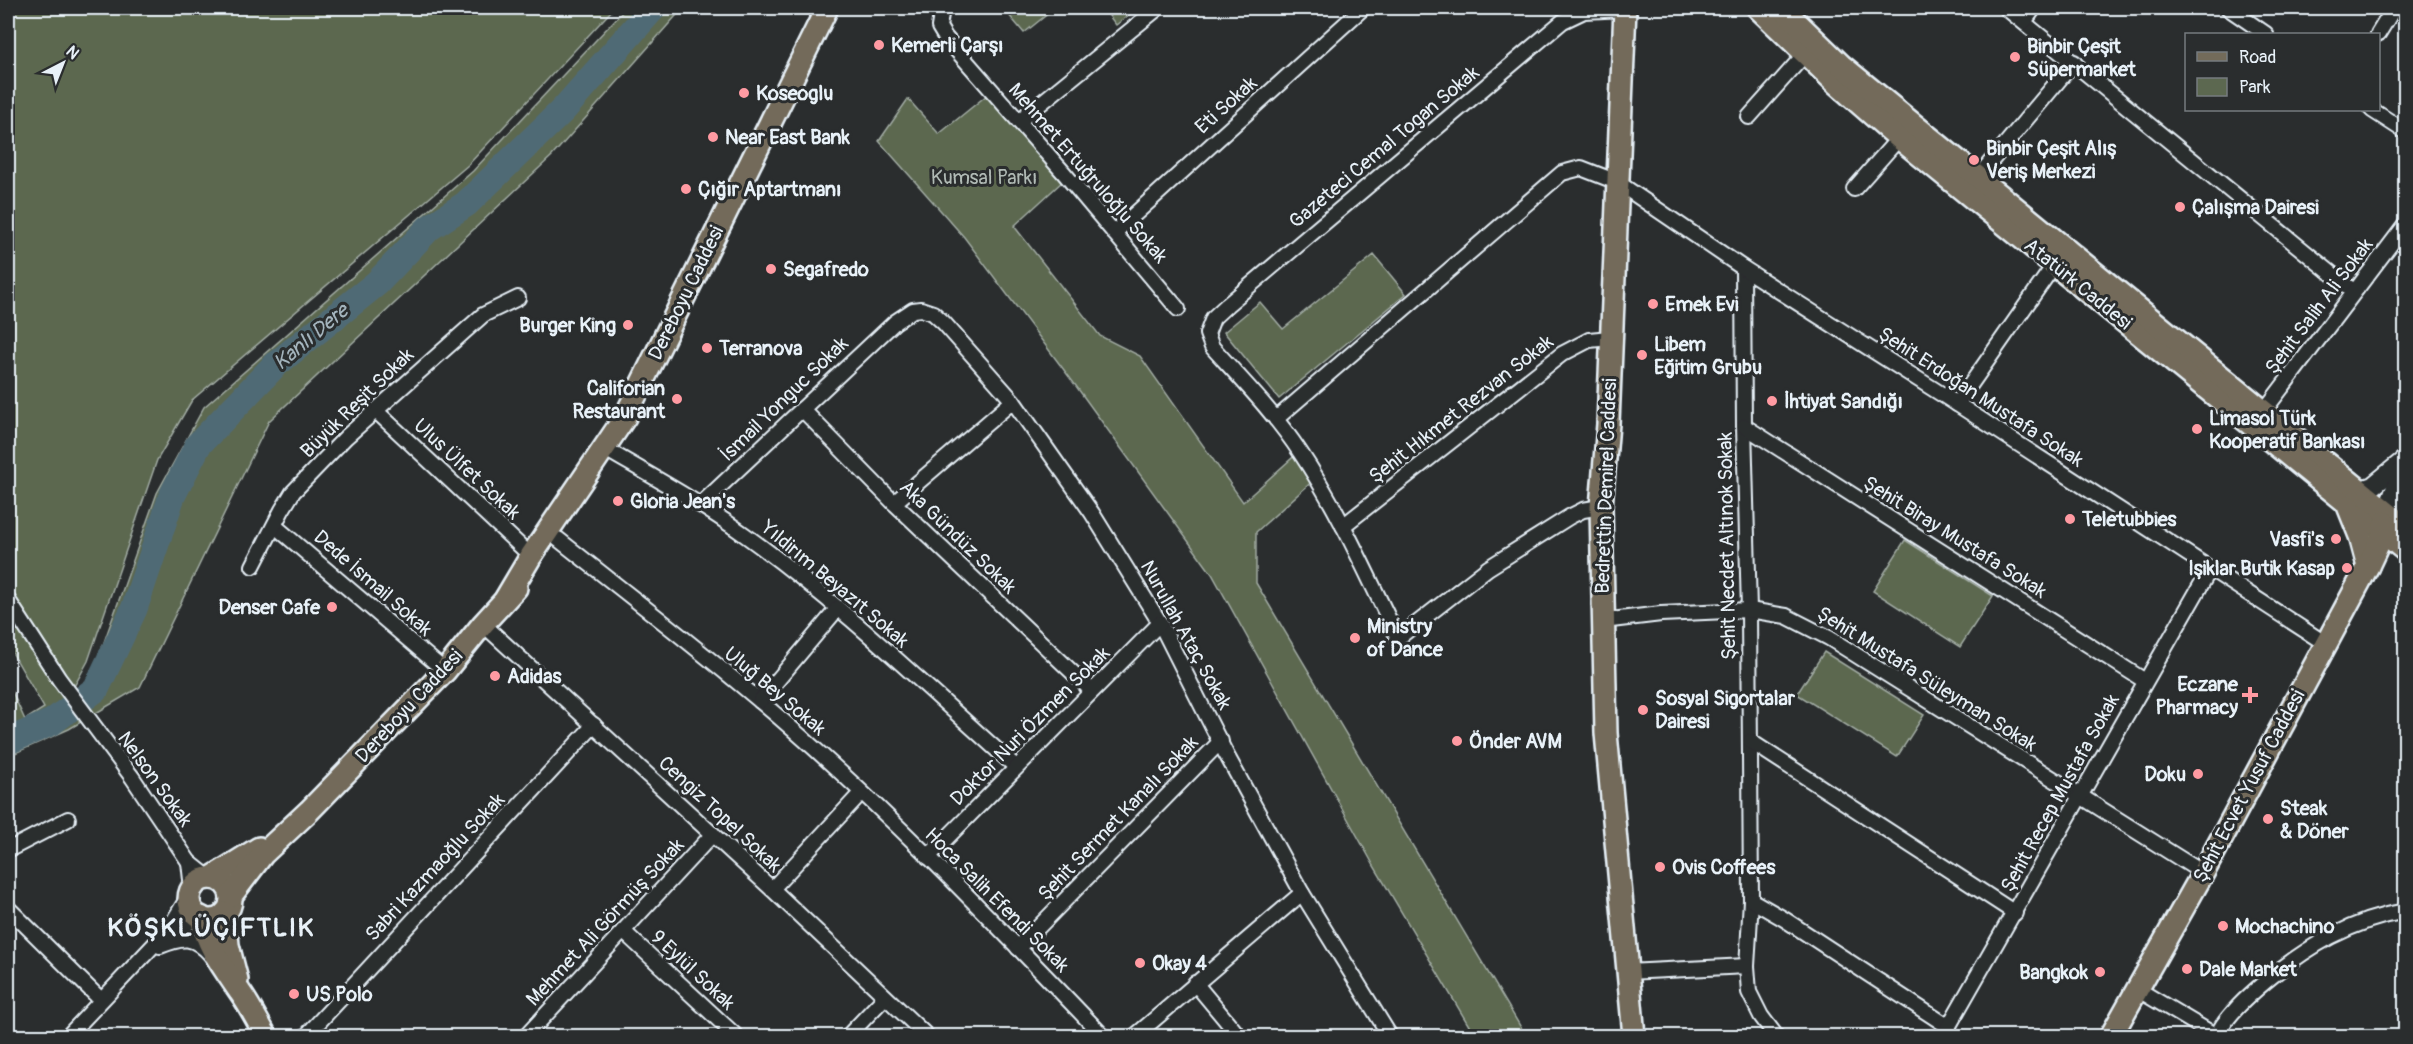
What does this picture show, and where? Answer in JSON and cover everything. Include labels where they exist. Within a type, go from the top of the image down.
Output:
[{"type":"main road","name":"Dereboyu Caddesi","points":[[507,598],[531,556],[625,417],[827,8]]},
{"type":"main road","name":"Bedrettin Demirel Caddesi","points":[[1625,8],[1608,424],[1601,507],[1606,733],[1634,1036]]},
{"type":"main road","name":"Atatürk Caddesi","points":[[1758,8],[1805,54],[1899,138],[1972,185]]},
{"type":"main road","name":"Atatürk Caddesi","points":[[1782,8],[1841,66],[1972,185],[2353,498],[2393,524],[2406,550]]},
{"type":"main road","name":"Atatürk Caddesi","points":[[2060,257],[2264,411],[2353,498]]},
{"type":"main road","name":"Dereboyu Caddesi","points":[[228,904],[263,854],[309,811],[445,671],[558,539],[612,453],[619,439],[625,417]]},
{"type":"main road","points":[[2406,460],[2373,486],[2353,498],[2368,566],[2384,560],[2406,558]]},
{"type":"main road","points":[[2393,524],[2406,460]]},
{"type":"main road","name":"Şehit Ecvet Yusuf Caddesi","points":[[2111,1036],[2203,873],[2368,566],[2406,500]]},
{"type":"main road","name":"Dereboyu Caddesi","points":[[201,884],[245,858],[309,811]]},
{"type":"main road","points":[[240,993],[228,945],[228,904],[224,883],[201,884],[191,906],[200,916],[206,938],[219,963],[266,1036]]},
{"type":"main road","points":[[200,916],[214,919],[228,904]]},
{"type":"street","name":"Mehmet Ertuğruloğlu Sokak","points":[[942,8],[939,27],[945,36],[1178,309]]},
{"type":"street","points":[[1019,121],[1158,8]]},
{"type":"street","name":"Eti Sokak","points":[[1114,232],[1363,8]]},
{"type":"street","name":"Gazeteci Cemal Togan Sokak","points":[[1276,419],[1208,341],[1207,334],[1213,318],[1563,21],[1584,11],[1625,8]]},
{"type":"street","points":[[2006,8],[2353,291]]},
{"type":"street","points":[[2024,22],[2034,8]]},
{"type":"street","points":[[2229,8],[2265,33]]},
{"type":"street","points":[[2379,33],[2394,8]]},
{"type":"street","points":[[1749,117],[1805,54]]},
{"type":"street","points":[[1972,185],[2074,62]]},
{"type":"street","points":[[2374,111],[2406,132]]},
{"type":"street","points":[[1854,189],[1899,138]]},
{"type":"street","name":"Şehit Erdoğan Mustafa Sokak","points":[[1276,419],[1562,173],[1581,168],[1617,182],[1743,268],[2326,644]]},
{"type":"street","name":"Şehit Salih Ali Sokak","points":[[2264,411],[2406,224]]},
{"type":"street","points":[[1957,404],[2060,257]]},
{"type":"street","name":"Şehit Necdet Altınok Sokak","points":[[1743,268],[1751,900],[1746,966],[1749,992],[1761,1016],[1776,1036]]},
{"type":"street","name":"Büyük Reşit Sokak","points":[[253,566],[293,492],[346,437],[483,315],[518,298]]},
{"type":"street","name":"Nurullah Ataç Sokak","points":[[895,322],[913,310],[921,309],[933,313],[956,335],[1012,401],[1092,513],[1160,623],[1226,754],[1302,893],[1390,1036]]},
{"type":"street","name":"İsmail Yonguc Sokak","points":[[700,505],[895,322]]},
{"type":"street","name":"Şehit Hıkmet Rezvan Sokak","points":[[1343,526],[1562,354],[1589,340],[1610,338]]},
{"type":"street","points":[[894,503],[1012,401]]},
{"type":"street","name":"Aka Gündüz Sokak","points":[[802,409],[894,503],[1091,690]]},
{"type":"street","name":"Ulus Ülfet Sokak","points":[[376,411],[531,556]]},
{"type":"street","points":[[1276,419],[1300,451],[1343,526],[1398,638],[1488,568],[1569,517],[1583,510],[1601,507]]},
{"type":"street","name":"Şehit Biray Mustafa Sokak","points":[[1744,426],[2145,681]]},
{"type":"street","name":"Yıldirım Beyazıt Sokak","points":[[612,453],[700,505],[775,557],[838,608],[1016,767]]},
{"type":"street","name":"Dede İsmail Sokak","points":[[275,526],[445,671]]},
{"type":"street","name":"Uluğ Bey Sokak","points":[[558,539],[760,701],[861,793]]},
{"type":"street","name":"Şehit Recep Mustafa Sokak","points":[[1946,1032],[2210,569]]},
{"type":"street","name":"Nelson Sokak","points":[[8,600],[88,721],[132,777],[189,862],[201,884]]},
{"type":"street","points":[[760,701],[838,608]]},
{"type":"street","name":"Şehit Mustafa Süleyman Sokak","points":[[1603,621],[1662,614],[1749,610],[1786,616],[1829,638],[2203,873]]},
{"type":"street","name":"Doktor Nuri Özmen Sokak","points":[[928,857],[1091,690],[1160,623]]},
{"type":"street","name":"Cengiz Topel Sokak","points":[[483,624],[713,834],[927,1036]]},
{"type":"street","name":"Sabri Kazmaoğlu Sokak","points":[[306,1036],[594,725]]},
{"type":"street","name":"Şehit Sermet Kanalı Sokak","points":[[1018,948],[1221,741]]},
{"type":"street","points":[[1750,741],[2015,913]]},
{"type":"street","points":[[772,889],[861,793]]},
{"type":"street","name":"Hoca Salih Efendi Sokak","points":[[861,793],[928,857],[1103,1036]]},
{"type":"street","points":[[8,850],[68,819]]},
{"type":"street","name":"Mehmet Ali Görmüş Sokak","points":[[526,1036],[713,834]]},
{"type":"street","name":"Nelson Sokak","points":[[189,862],[201,884]]},
{"type":"street","name":"Dereboyu Caddesi","points":[[68,1036],[168,930],[201,884]]},
{"type":"street","points":[[1135,1036],[1302,893]]},
{"type":"street","points":[[1751,900],[1784,919],[1946,1032]]},
{"type":"street","points":[[2137,989],[2216,1036],[2238,1006],[2306,950],[2331,935],[2364,921],[2406,911]]},
{"type":"street","points":[[10,915],[101,1000]]},
{"type":"street","name":"Dereboyu Caddesi","points":[[146,953],[160,946],[200,916]]},
{"type":"street","name":"9 Eylül Sokak","points":[[623,931],[736,1036]]},
{"type":"street","points":[[160,946],[176,940],[195,941],[219,963]]},
{"type":"street","points":[[1628,972],[1746,966]]},
{"type":"street","points":[[1195,983],[1239,1036]]},
{"type":"street","points":[[849,1036],[885,997]]},
{"type":"green space","points":[[8,8],[614,8],[468,165],[192,400],[157,460],[88,661],[71,692],[87,682],[97,662],[157,493],[204,407],[473,171],[626,8],[683,8],[552,156],[269,421],[140,687],[69,729],[8,756],[8,683],[25,720],[44,708],[8,645]]},
{"type":"green space","points":[[1003,8],[1055,8],[1024,33]]},
{"type":"green space","points":[[1103,8],[1138,8],[1116,25]]},
{"type":"green space","name":"Kumsal Parkı","points":[[987,95],[1063,181],[1014,226],[1100,336],[1140,356],[1243,502],[1300,451],[1316,478],[1256,532],[1256,583],[1526,1036],[1475,1036],[1374,866],[1212,574],[1076,386],[964,237],[879,141],[908,99],[939,134]]},
{"type":"green space","points":[[1374,255],[1406,294],[1279,399],[1224,332],[1260,302],[1283,329]]},
{"type":"green space","points":[[1905,540],[1993,596],[1960,647],[1873,591]]},
{"type":"green space","points":[[1824,652],[1924,715],[1897,757],[1797,694]]},
{"type":"waterway","name":"Kanlı Dere","points":[[8,741],[52,722],[96,689],[134,609],[172,496],[198,445],[275,365],[377,283],[429,228],[466,204],[563,110],[653,8]]},
{"type":"place","name":"Kemerli Çarşı","points":[[879,45]]},
{"type":"place","name":"Binbir Çeşit Süpermarket","points":[[2015,57]]},
{"type":"place","name":"Koseoglu","points":[[744,93]]},
{"type":"place","name":"Near East Bank","points":[[713,137]]},
{"type":"place","name":"Binbir Çeşit Alış Veriş Merkezi","points":[[1974,160]]},
{"type":"place","name":"Çığır Aptartmanı","points":[[686,189]]},
{"type":"place","name":"Çalışma Dairesi","points":[[2180,207]]},
{"type":"place","name":"Segafredo","points":[[771,269]]},
{"type":"place","name":"Emek Evi","points":[[1653,304]]},
{"type":"place","name":"Burger King","points":[[628,325]]},
{"type":"place","name":"Terranova","points":[[707,348]]},
{"type":"place","name":"Libem Eğitim Grubu","points":[[1642,355]]},
{"type":"place","name":"Califorian Restaurant","points":[[677,399]]},
{"type":"place","name":"İhtiyat Sandığı","points":[[1772,401]]},
{"type":"place","name":"Limasol Türk Kooperatif Bankası","points":[[2197,429]]},
{"type":"place","name":"Gloria Jean's","points":[[618,501]]},
{"type":"place","name":"Teletubbies","points":[[2070,519]]},
{"type":"place","name":"Vasfi's","points":[[2336,539]]},
{"type":"place","name":"Işiklar Butik Kasap","points":[[2347,568]]},
{"type":"place","name":"Denser Cafe","points":[[332,607]]},
{"type":"place","name":"Ministry of Dance","points":[[1355,638]]},
{"type":"place","name":"Adidas","points":[[495,676]]},
{"type":"place","name":"Eczane Pharmacy","points":[[2250,695]]},
{"type":"place","name":"Sosyal Sigortalar Dairesi","points":[[1643,710]]},
{"type":"place","name":"Önder AVM","points":[[1457,741]]},
{"type":"place","name":"Doku","points":[[2198,774]]},
{"type":"place","name":"Steak & Döner","points":[[2268,819]]},
{"type":"place","name":"Ovis Coffees","points":[[1660,867]]},
{"type":"place","name":"Mochachino","points":[[2223,926]]},
{"type":"place","name":"Okay 4","points":[[1140,963]]},
{"type":"place","name":"Dale Market","points":[[2187,969]]},
{"type":"place","name":"Bangkok","points":[[2100,972]]},
{"type":"place","name":"US Polo","points":[[294,994]]},
{"type":"district","name":"KÖŞKLÜÇIFTLIK","points":[[211,928]]}]
